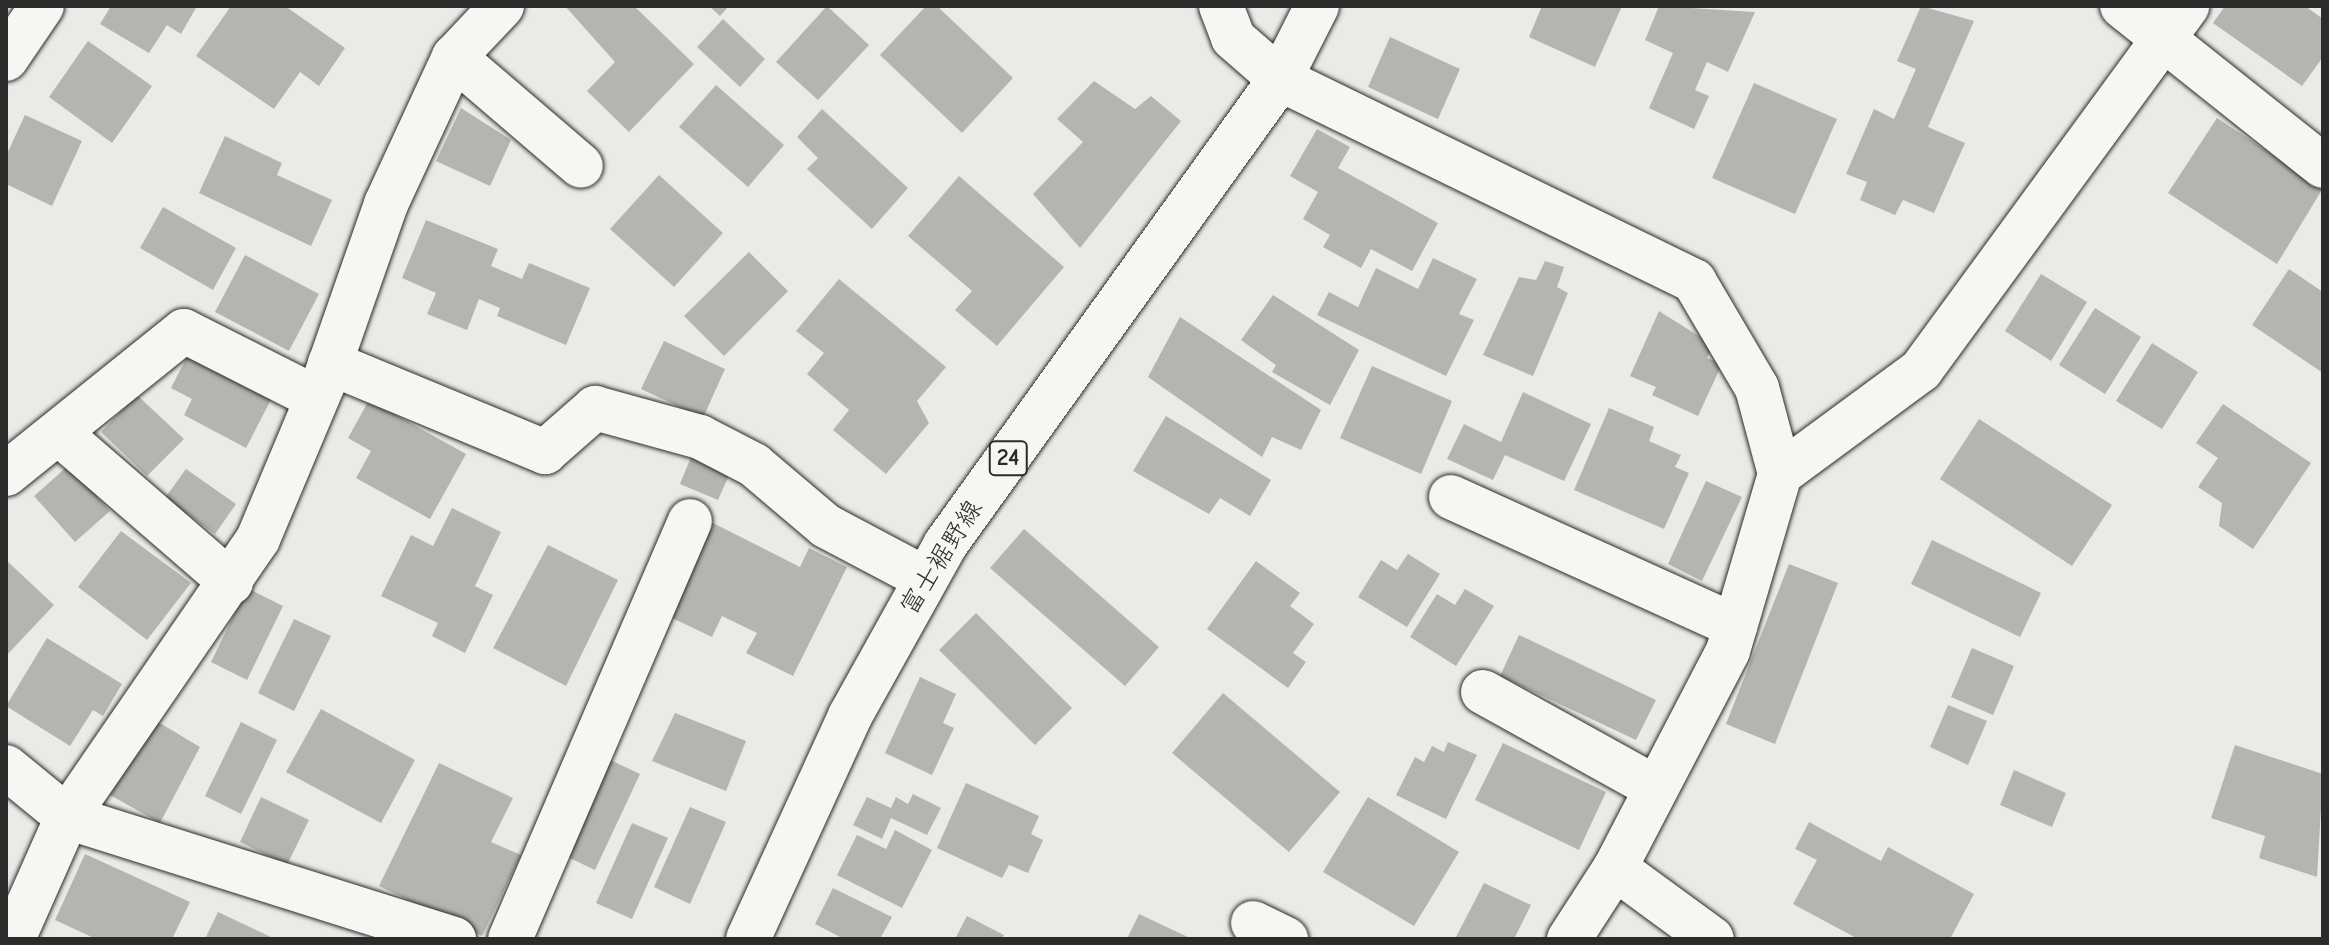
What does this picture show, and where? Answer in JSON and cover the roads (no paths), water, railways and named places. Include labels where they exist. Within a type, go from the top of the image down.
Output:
[{"type":"street","points":[[6,59],[42,6]]},
{"type":"street","points":[[13,939],[67,817],[258,539],[323,380],[386,204],[454,57],[502,6]]},
{"type":"street","points":[[1221,6],[1233,38],[1280,79],[1694,281],[1757,388],[1780,474],[1735,626],[1615,868],[1569,939]]},
{"type":"street","name":"富士裾野線","points":[[748,939],[850,716],[926,579],[1280,79],[1317,6]]},
{"type":"street","points":[[2122,6],[2175,23],[2323,166]]},
{"type":"street","points":[[1780,474],[1921,370],[2175,23]]},
{"type":"street","points":[[454,57],[581,166]]},
{"type":"street","points":[[6,474],[61,435],[184,331],[545,452],[595,408],[700,437],[754,465],[826,526],[926,579]]},
{"type":"street","points":[[61,435],[231,582]]},
{"type":"street","points":[[1451,497],[1735,626]]},
{"type":"street","points":[[510,939],[690,521]]},
{"type":"street","points":[[1483,692],[1656,788]]},
{"type":"street","points":[[6,767],[67,817],[454,939]]},
{"type":"street","points":[[1615,868],[1712,939]]}]
